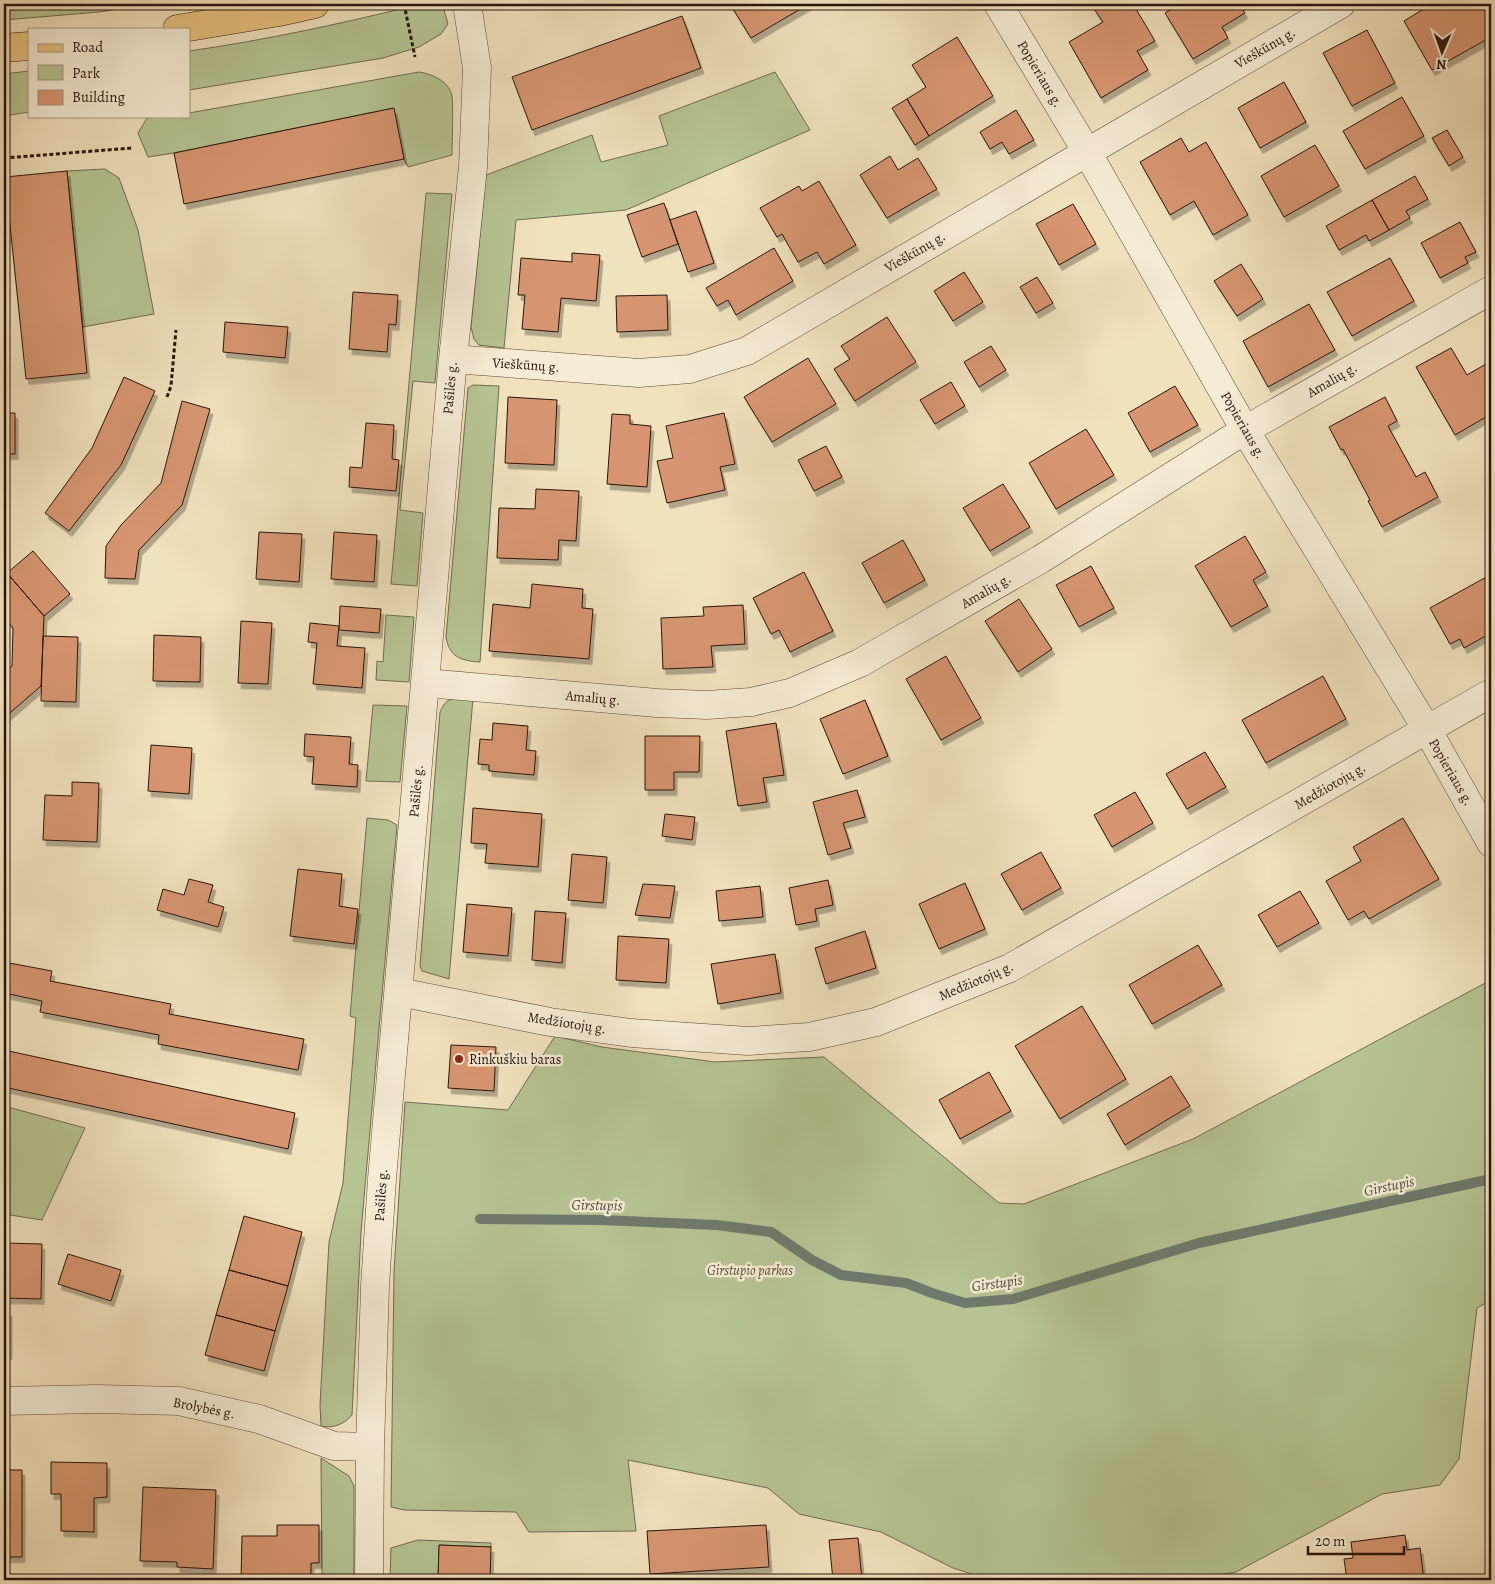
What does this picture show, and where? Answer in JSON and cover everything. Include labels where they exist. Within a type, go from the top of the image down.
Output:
[{"type":"main road","points":[[183,28],[279,12],[314,4]]},
{"type":"main road","points":[[4,48],[28,46]]},
{"type":"street","name":"Pašilės g.","points":[[369,1580],[370,1447],[375,1286],[453,359],[473,167],[477,68],[467,4]]},
{"type":"street","name":"Popieriaus g.","points":[[998,4],[1087,152],[1245,430],[1428,731],[1491,843]]},
{"type":"street","name":"Vieškūnų g.","points":[[453,359],[639,373],[690,369],[747,351],[1341,4]]},
{"type":"street","name":"Amalių g.","points":[[426,683],[657,703],[707,705],[751,702],[790,694],[860,663],[998,584],[1041,559],[1245,430],[1491,290]]},
{"type":"street","name":"Medžiotojų g.","points":[[399,992],[550,1022],[631,1033],[748,1041],[809,1037],[876,1022],[1010,968],[1428,731],[1491,693]]},
{"type":"street","name":"Brolybės g.","points":[[4,1401],[97,1399],[179,1401],[260,1420],[334,1446],[370,1447]]},
{"type":"path","points":[[404,4],[415,57]]},
{"type":"path","points":[[4,158],[132,148]]},
{"type":"path","points":[[168,397],[171,386],[176,330]]},
{"type":"green space","points":[[49,4],[150,4],[99,12],[4,20],[4,7]]},
{"type":"green space","points":[[421,4],[435,4],[444,10],[448,24],[441,34],[419,47],[383,58],[190,90],[190,51],[247,42]]},
{"type":"green space","points":[[28,71],[28,112],[4,116],[4,74]]},
{"type":"green space","points":[[419,72],[437,78],[451,92],[453,112],[452,155],[408,167],[404,159],[393,108],[148,157],[138,133],[147,118],[190,118],[190,113]]},
{"type":"green space","points":[[775,72],[810,130],[626,210],[516,220],[504,348],[479,345],[474,339],[471,327],[486,175],[592,135],[601,162],[668,145],[659,116]]},
{"type":"green space","points":[[105,169],[119,178],[138,230],[154,314],[83,327],[67,171]]},
{"type":"green space","points":[[426,193],[452,194],[435,383],[413,381],[400,510],[423,513],[417,586],[391,584]]},
{"type":"green space","points":[[473,385],[499,386],[480,662],[461,659],[450,649],[446,637],[468,388]]},
{"type":"green space","points":[[386,615],[414,617],[409,682],[376,680],[377,661],[383,662]]},
{"type":"green space","points":[[473,698],[449,979],[422,971],[420,966],[440,712],[445,703],[451,699]]},
{"type":"green space","points":[[373,705],[407,706],[400,782],[366,781]]},
{"type":"green space","points":[[367,818],[388,820],[397,825],[361,1232],[352,1415],[338,1425],[325,1427],[321,1426],[320,1405],[329,1242],[343,1183],[356,1018],[350,1016]]},
{"type":"green space","name":"Girstupio parkas","points":[[1491,980],[1491,1300],[1477,1308],[1459,1459],[1440,1485],[1382,1494],[1236,1572],[1190,1580],[991,1580],[953,1568],[881,1532],[799,1514],[768,1488],[628,1460],[636,1531],[529,1532],[516,1512],[404,1510],[391,1507],[394,1271],[405,1102],[508,1110],[555,1036],[602,1047],[715,1062],[824,1057],[999,1203],[1024,1204],[1193,1139]]},
{"type":"green space","points":[[4,1106],[85,1128],[42,1220],[4,1214]]},
{"type":"green space","points":[[321,1458],[349,1476],[354,1486],[354,1580],[322,1580]]},
{"type":"green space","points":[[418,1540],[491,1543],[491,1547],[439,1545],[438,1580],[390,1580],[391,1548]]},
{"type":"building","points":[[730,4],[809,4],[751,38]]},
{"type":"building","points":[[1103,4],[1133,4],[1155,41],[1137,51],[1148,70],[1101,98],[1069,42],[1103,22],[1094,9]]},
{"type":"building","points":[[1180,4],[1239,4],[1245,13],[1222,27],[1228,38],[1193,59],[1165,13]]},
{"type":"building","points":[[1432,4],[1487,4],[1491,11],[1491,37],[1432,70],[1404,21]]},
{"type":"building","points":[[682,16],[701,68],[532,130],[512,77]]},
{"type":"building","points":[[1367,30],[1395,83],[1352,106],[1323,53]]},
{"type":"building","points":[[957,37],[993,96],[929,136],[907,99],[926,87],[912,65]]},
{"type":"building","points":[[1284,82],[1306,122],[1260,148],[1238,108]]},
{"type":"building","points":[[1402,97],[1424,136],[1365,169],[1343,131]]},
{"type":"building","points":[[907,99],[929,136],[915,145],[892,108]]},
{"type":"building","points":[[394,108],[404,159],[184,204],[174,153]]},
{"type":"building","points":[[1016,110],[1034,140],[1009,154],[1002,142],[990,149],[980,132]]},
{"type":"building","points":[[1447,130],[1463,157],[1449,166],[1432,138]]},
{"type":"building","points":[[1181,138],[1189,152],[1206,142],[1248,215],[1213,235],[1194,201],[1170,215],[1140,162]]},
{"type":"building","points":[[1315,145],[1339,186],[1284,217],[1261,176]]},
{"type":"building","points":[[890,156],[898,170],[918,158],[937,189],[887,218],[860,175]]},
{"type":"building","points":[[67,171],[87,373],[26,379],[5,177]]},
{"type":"building","points":[[1415,176],[1428,199],[1406,211],[1410,218],[1389,230],[1372,200]]},
{"type":"building","points":[[819,181],[856,245],[824,264],[817,252],[798,262],[782,234],[777,237],[760,208],[799,186],[802,191]]},
{"type":"building","points":[[1372,200],[1389,230],[1369,241],[1366,235],[1339,250],[1326,226]]},
{"type":"building","points":[[664,203],[678,244],[642,257],[627,215]]},
{"type":"building","points":[[1073,204],[1096,244],[1059,265],[1036,224]]},
{"type":"building","points":[[696,211],[714,263],[688,272],[670,220]]},
{"type":"building","points":[[1460,222],[1476,252],[1465,257],[1468,263],[1440,278],[1421,243]]},
{"type":"building","points":[[774,248],[793,281],[736,315],[728,300],[717,306],[706,288]]},
{"type":"building","points":[[572,253],[600,255],[596,301],[561,298],[558,332],[522,329],[525,295],[518,295],[521,258],[572,262]]},
{"type":"building","points":[[1390,258],[1414,301],[1352,336],[1327,292]]},
{"type":"building","points":[[1241,264],[1263,299],[1237,316],[1214,281]]},
{"type":"building","points":[[964,272],[983,302],[953,321],[934,291]]},
{"type":"building","points":[[1037,277],[1053,303],[1036,313],[1020,287]]},
{"type":"building","points":[[353,292],[398,295],[396,325],[389,324],[387,352],[349,349]]},
{"type":"building","points":[[667,295],[668,330],[617,332],[616,296]]},
{"type":"building","points":[[1309,304],[1335,350],[1268,387],[1243,341]]},
{"type":"building","points":[[887,317],[916,362],[855,401],[834,369],[850,359],[841,346]]},
{"type":"building","points":[[225,322],[288,327],[285,358],[223,352]]},
{"type":"building","points":[[991,346],[1006,370],[979,387],[964,362]]},
{"type":"building","points":[[1451,348],[1467,375],[1491,361],[1491,414],[1455,435],[1416,367]]},
{"type":"building","points":[[808,358],[836,404],[772,442],[744,397]]},
{"type":"building","points":[[124,377],[155,391],[121,465],[69,531],[45,513],[92,448]]},
{"type":"building","points":[[951,382],[965,406],[935,424],[920,400]]},
{"type":"building","points":[[1175,386],[1198,425],[1150,452],[1128,413]]},
{"type":"building","points":[[508,397],[557,400],[554,465],[505,463]]},
{"type":"building","points":[[1385,397],[1397,421],[1388,426],[1416,477],[1425,472],[1438,497],[1382,527],[1343,449],[1341,450],[1329,427]]},
{"type":"building","points":[[182,401],[210,409],[182,505],[139,550],[135,579],[105,578],[106,546],[121,525],[161,483]]},
{"type":"building","points":[[4,413],[15,413],[15,454],[4,454]]},
{"type":"building","points":[[724,413],[735,464],[720,467],[725,490],[667,503],[657,461],[673,458],[666,426]]},
{"type":"building","points":[[612,414],[630,415],[630,424],[651,426],[647,487],[607,484]]},
{"type":"building","points":[[366,423],[394,425],[392,459],[399,460],[396,491],[349,487],[350,467],[362,468]]},
{"type":"building","points":[[1086,429],[1114,475],[1056,509],[1029,463]]},
{"type":"building","points":[[826,446],[842,477],[814,491],[798,460]]},
{"type":"building","points":[[1003,484],[1030,527],[990,551],[963,508]]},
{"type":"building","points":[[536,489],[579,491],[576,541],[559,540],[558,560],[497,558],[499,508],[535,509]]},
{"type":"building","points":[[259,532],[302,534],[299,582],[256,579]]},
{"type":"building","points":[[334,532],[377,535],[374,582],[331,579]]},
{"type":"building","points":[[1245,536],[1266,572],[1253,580],[1268,606],[1231,627],[1195,566]]},
{"type":"building","points":[[903,540],[925,580],[884,603],[862,563]]},
{"type":"building","points":[[33,551],[70,594],[44,616],[7,573]]},
{"type":"building","points":[[1091,566],[1114,608],[1079,627],[1056,585]]},
{"type":"building","points":[[804,572],[833,631],[790,652],[779,630],[771,634],[753,598]]},
{"type":"building","points":[[4,573],[7,573],[44,616],[41,686],[4,718],[4,674],[12,666],[13,628],[4,617]]},
{"type":"building","points":[[1490,575],[1491,633],[1464,648],[1460,639],[1450,644],[1430,608]]},
{"type":"building","points":[[532,584],[583,589],[582,608],[593,609],[589,659],[489,651],[493,604],[530,608]]},
{"type":"building","points":[[1019,599],[1052,649],[1018,672],[985,621]]},
{"type":"building","points":[[743,605],[745,644],[711,646],[713,667],[663,669],[661,618],[704,616],[703,607]]},
{"type":"building","points":[[340,606],[381,609],[379,633],[339,630]]},
{"type":"building","points":[[241,621],[272,623],[268,684],[238,683]]},
{"type":"building","points":[[310,623],[339,626],[337,646],[365,648],[362,688],[313,684],[317,643],[308,642]]},
{"type":"building","points":[[154,635],[201,637],[200,682],[153,681]]},
{"type":"building","points":[[43,636],[78,637],[76,702],[41,701]]},
{"type":"building","points":[[946,656],[981,718],[941,740],[906,679]]},
{"type":"building","points":[[1323,676],[1346,719],[1266,763],[1242,720]]},
{"type":"building","points":[[865,700],[888,756],[843,774],[820,719]]},
{"type":"building","points":[[493,723],[528,726],[526,750],[536,751],[534,775],[489,771],[489,765],[478,764],[480,739],[492,740]]},
{"type":"building","points":[[776,723],[784,775],[763,778],[767,802],[738,806],[726,731]]},
{"type":"building","points":[[305,734],[351,737],[349,764],[358,765],[357,787],[312,784],[314,757],[304,756]]},
{"type":"building","points":[[645,736],[700,736],[699,772],[674,772],[674,790],[645,790]]},
{"type":"building","points":[[151,745],[192,748],[189,794],[148,791]]},
{"type":"building","points":[[1205,752],[1226,787],[1187,809],[1166,774]]},
{"type":"building","points":[[72,782],[99,783],[97,842],[43,840],[45,795],[72,796]]},
{"type":"building","points":[[857,790],[865,817],[843,823],[851,848],[828,855],[813,802]]},
{"type":"building","points":[[1135,792],[1153,823],[1112,847],[1094,815]]},
{"type":"building","points":[[473,808],[542,814],[538,867],[485,863],[487,844],[471,843]]},
{"type":"building","points":[[665,814],[695,817],[692,840],[662,836]]},
{"type":"building","points":[[1403,818],[1439,879],[1369,919],[1364,911],[1348,920],[1326,881],[1361,861],[1353,847]]},
{"type":"building","points":[[1041,852],[1061,888],[1022,910],[1001,874]]},
{"type":"building","points":[[572,854],[607,857],[603,903],[568,900]]},
{"type":"building","points":[[298,869],[342,874],[339,906],[358,909],[354,944],[290,936]]},
{"type":"building","points":[[189,879],[213,885],[208,902],[224,907],[218,927],[157,910],[163,889],[184,895]]},
{"type":"building","points":[[828,880],[833,905],[815,909],[817,921],[796,925],[789,888]]},
{"type":"building","points":[[965,883],[985,929],[939,949],[919,904]]},
{"type":"building","points":[[643,884],[675,886],[670,918],[635,915]]},
{"type":"building","points":[[760,886],[763,917],[719,921],[716,891]]},
{"type":"building","points":[[1300,891],[1319,923],[1277,947],[1258,915]]},
{"type":"building","points":[[467,904],[512,908],[508,956],[463,952]]},
{"type":"building","points":[[535,911],[566,913],[562,963],[532,960]]},
{"type":"building","points":[[865,931],[876,968],[826,984],[815,948]]},
{"type":"building","points":[[618,936],[669,939],[666,983],[616,980]]},
{"type":"building","points":[[1198,945],[1222,985],[1152,1024],[1129,985]]},
{"type":"building","points":[[775,954],[781,993],[718,1004],[711,964]]},
{"type":"building","points":[[4,962],[52,971],[50,981],[171,1004],[169,1014],[304,1039],[298,1070],[158,1044],[159,1035],[40,1012],[42,1001],[4,993]]},
{"type":"building","points":[[1082,1006],[1126,1079],[1060,1119],[1015,1046]]},
{"type":"building","points":[[451,1045],[496,1047],[494,1091],[448,1088]]},
{"type":"building","points":[[4,1050],[295,1113],[288,1149],[4,1087]]},
{"type":"building","points":[[989,1072],[1011,1111],[960,1139],[939,1100]]},
{"type":"building","points":[[1171,1076],[1190,1106],[1125,1145],[1107,1114]]},
{"type":"building","points":[[244,1216],[302,1232],[288,1286],[229,1270]]},
{"type":"building","points":[[4,1243],[42,1244],[41,1299],[4,1298]]},
{"type":"building","points":[[68,1254],[121,1270],[111,1301],[58,1284]]},
{"type":"building","points":[[229,1270],[288,1286],[275,1331],[216,1315]]},
{"type":"building","points":[[4,1311],[9,1311],[9,1354],[4,1354]]},
{"type":"building","points":[[216,1315],[275,1331],[264,1371],[205,1355]]},
{"type":"building","points":[[51,1462],[107,1463],[107,1497],[94,1498],[94,1532],[61,1531],[61,1494],[51,1494]]},
{"type":"building","points":[[4,1470],[22,1470],[22,1557],[4,1557]]},
{"type":"building","points":[[143,1487],[216,1490],[213,1569],[177,1567],[177,1562],[140,1561]]},
{"type":"building","points":[[277,1525],[319,1525],[319,1563],[311,1563],[311,1580],[241,1580],[242,1536],[277,1536]]},
{"type":"building","points":[[766,1525],[769,1567],[650,1574],[647,1531]]},
{"type":"building","points":[[1405,1535],[1407,1550],[1420,1548],[1424,1580],[1347,1580],[1344,1559],[1353,1558],[1351,1542]]},
{"type":"building","points":[[858,1538],[862,1580],[833,1580],[829,1540]]},
{"type":"building","points":[[439,1545],[491,1547],[490,1580],[438,1580]]},
{"type":"waterway","name":"Girstupis","points":[[480,1219],[602,1220],[717,1225],[771,1232],[812,1260],[841,1275],[906,1283],[965,1303],[1013,1299],[1199,1243],[1491,1179]]},
{"type":"place","name":"Rinkuškiu baras","points":[[459,1059]]}]
